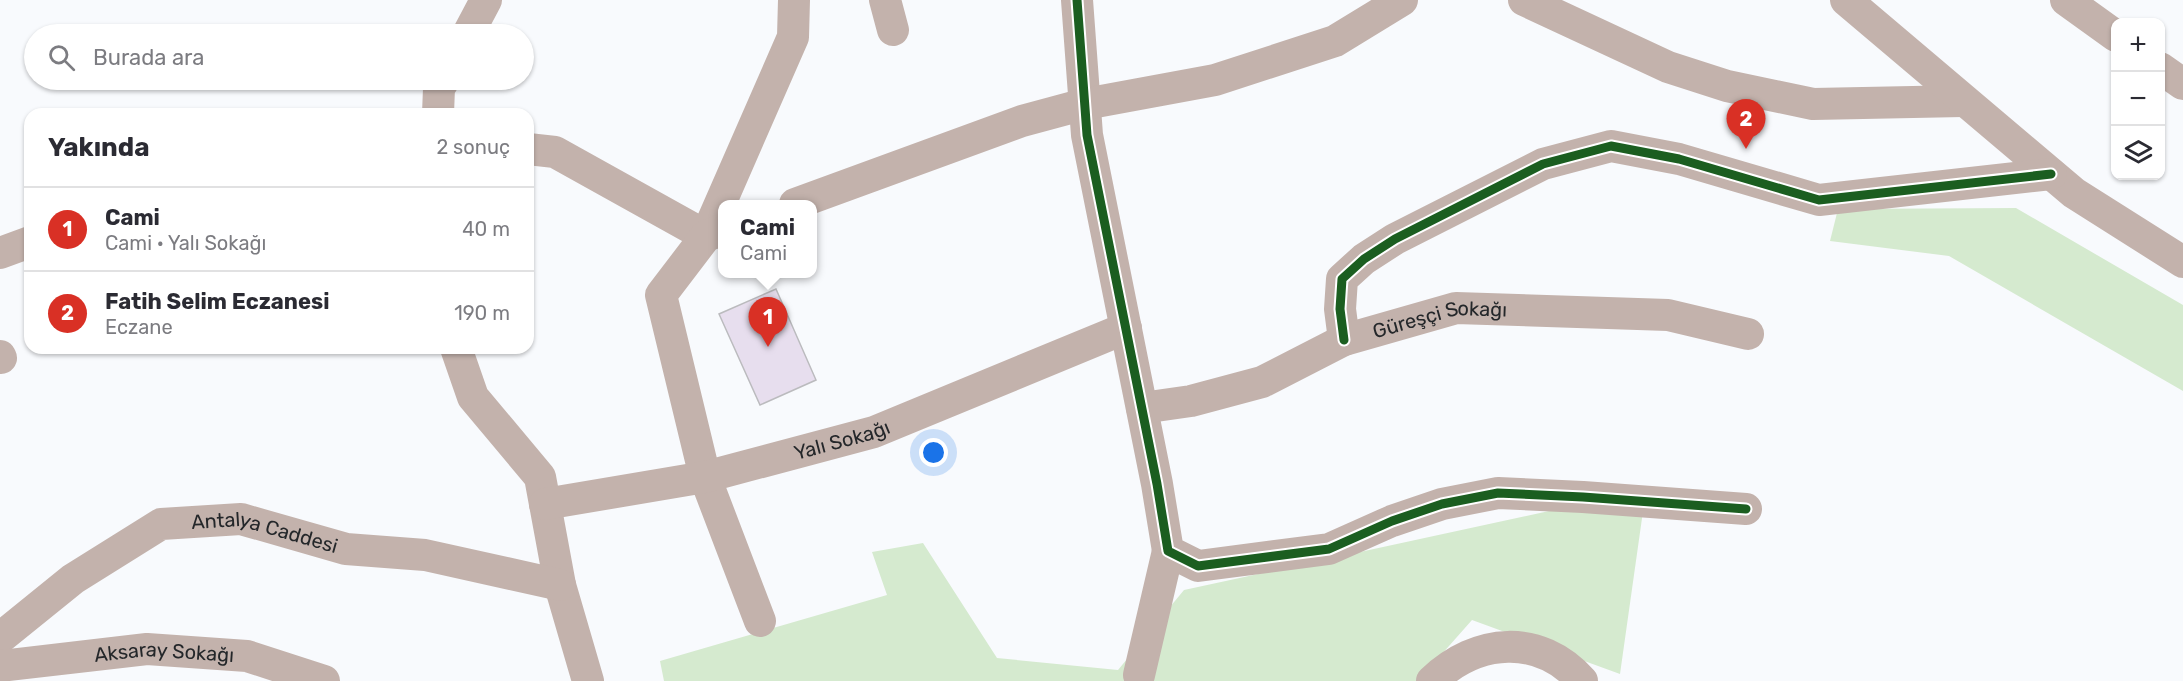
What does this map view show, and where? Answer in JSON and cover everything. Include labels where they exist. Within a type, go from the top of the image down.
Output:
[{"type":"street","points":[[473,24],[486,0]]},
{"type":"street","points":[[728,200],[793,37],[794,0]]},
{"type":"street","points":[[885,0],[892,30]]},
{"type":"street","points":[[1077,0],[1087,135],[1157,484],[1168,551],[1139,675]]},
{"type":"street","points":[[1524,0],[1668,67],[1727,86],[1813,104],[1963,101]]},
{"type":"street","points":[[1846,0],[2074,193],[2183,262]]},
{"type":"street","points":[[2066,0],[2111,33]]},
{"type":"street","points":[[806,200],[1022,121],[1085,104],[1215,80],[1335,41],[1383,5]]},
{"type":"street","points":[[2165,71],[2183,84]]},
{"type":"street","points":[[438,108],[439,90]]},
{"type":"street","points":[[1344,340],[1340,309],[1342,279],[1364,258],[1395,239],[1543,164],[1611,146],[1679,159],[1819,200],[2050,174]]},
{"type":"street","points":[[534,150],[555,152],[715,233],[661,295],[705,477],[760,621]]},
{"type":"street","points":[[0,253],[24,244]]},
{"type":"street","name":"Güreşçi Sokağı","points":[[1142,408],[1191,401],[1262,382],[1344,340],[1456,308],[1668,315],[1748,334]]},
{"type":"street","name":"Yalı Sokağı","points":[[545,504],[705,477],[874,432],[1126,328]]},
{"type":"street","points":[[458,354],[473,397],[540,477],[560,585],[588,681]]},
{"type":"street","points":[[1168,551],[1198,566],[1329,549],[1392,521],[1442,504],[1498,493],[1746,509]]},
{"type":"street","name":"Antalya Caddesi","points":[[0,638],[73,579],[161,524],[241,519],[346,549],[425,555],[560,585]]},
{"type":"street","points":[[1432,681],[1451,664],[1473,653],[1496,647],[1518,646],[1549,655],[1569,667],[1582,681]]},
{"type":"street","name":"Aksaray Sokağı","points":[[0,666],[147,649],[248,656],[324,681]]},
{"type":"green space","points":[[2016,208],[2183,305],[2183,391],[1949,256],[1830,241],[1838,209]]},
{"type":"green space","points":[[1646,490],[1620,674],[1472,620],[1418,681],[664,681],[660,661],[887,595],[872,552],[923,543],[997,658],[1118,670],[1184,590]]},
{"type":"building","points":[[776,289],[816,380],[760,405],[719,314]]},
{"type":"cycle path","points":[[1077,0],[1087,135],[1157,484],[1168,551],[1198,566],[1329,549],[1392,521],[1442,504],[1498,493],[1746,509]]},
{"type":"cycle path","points":[[1344,340],[1340,309],[1342,279],[1364,259],[1395,239],[1543,164],[1611,146],[1679,159],[1819,200],[2051,174]]},
{"type":"place","name":"Fatih Selim Eczanesi","points":[[1746,149]]},
{"type":"place","name":"Cami","points":[[768,347]]}]
